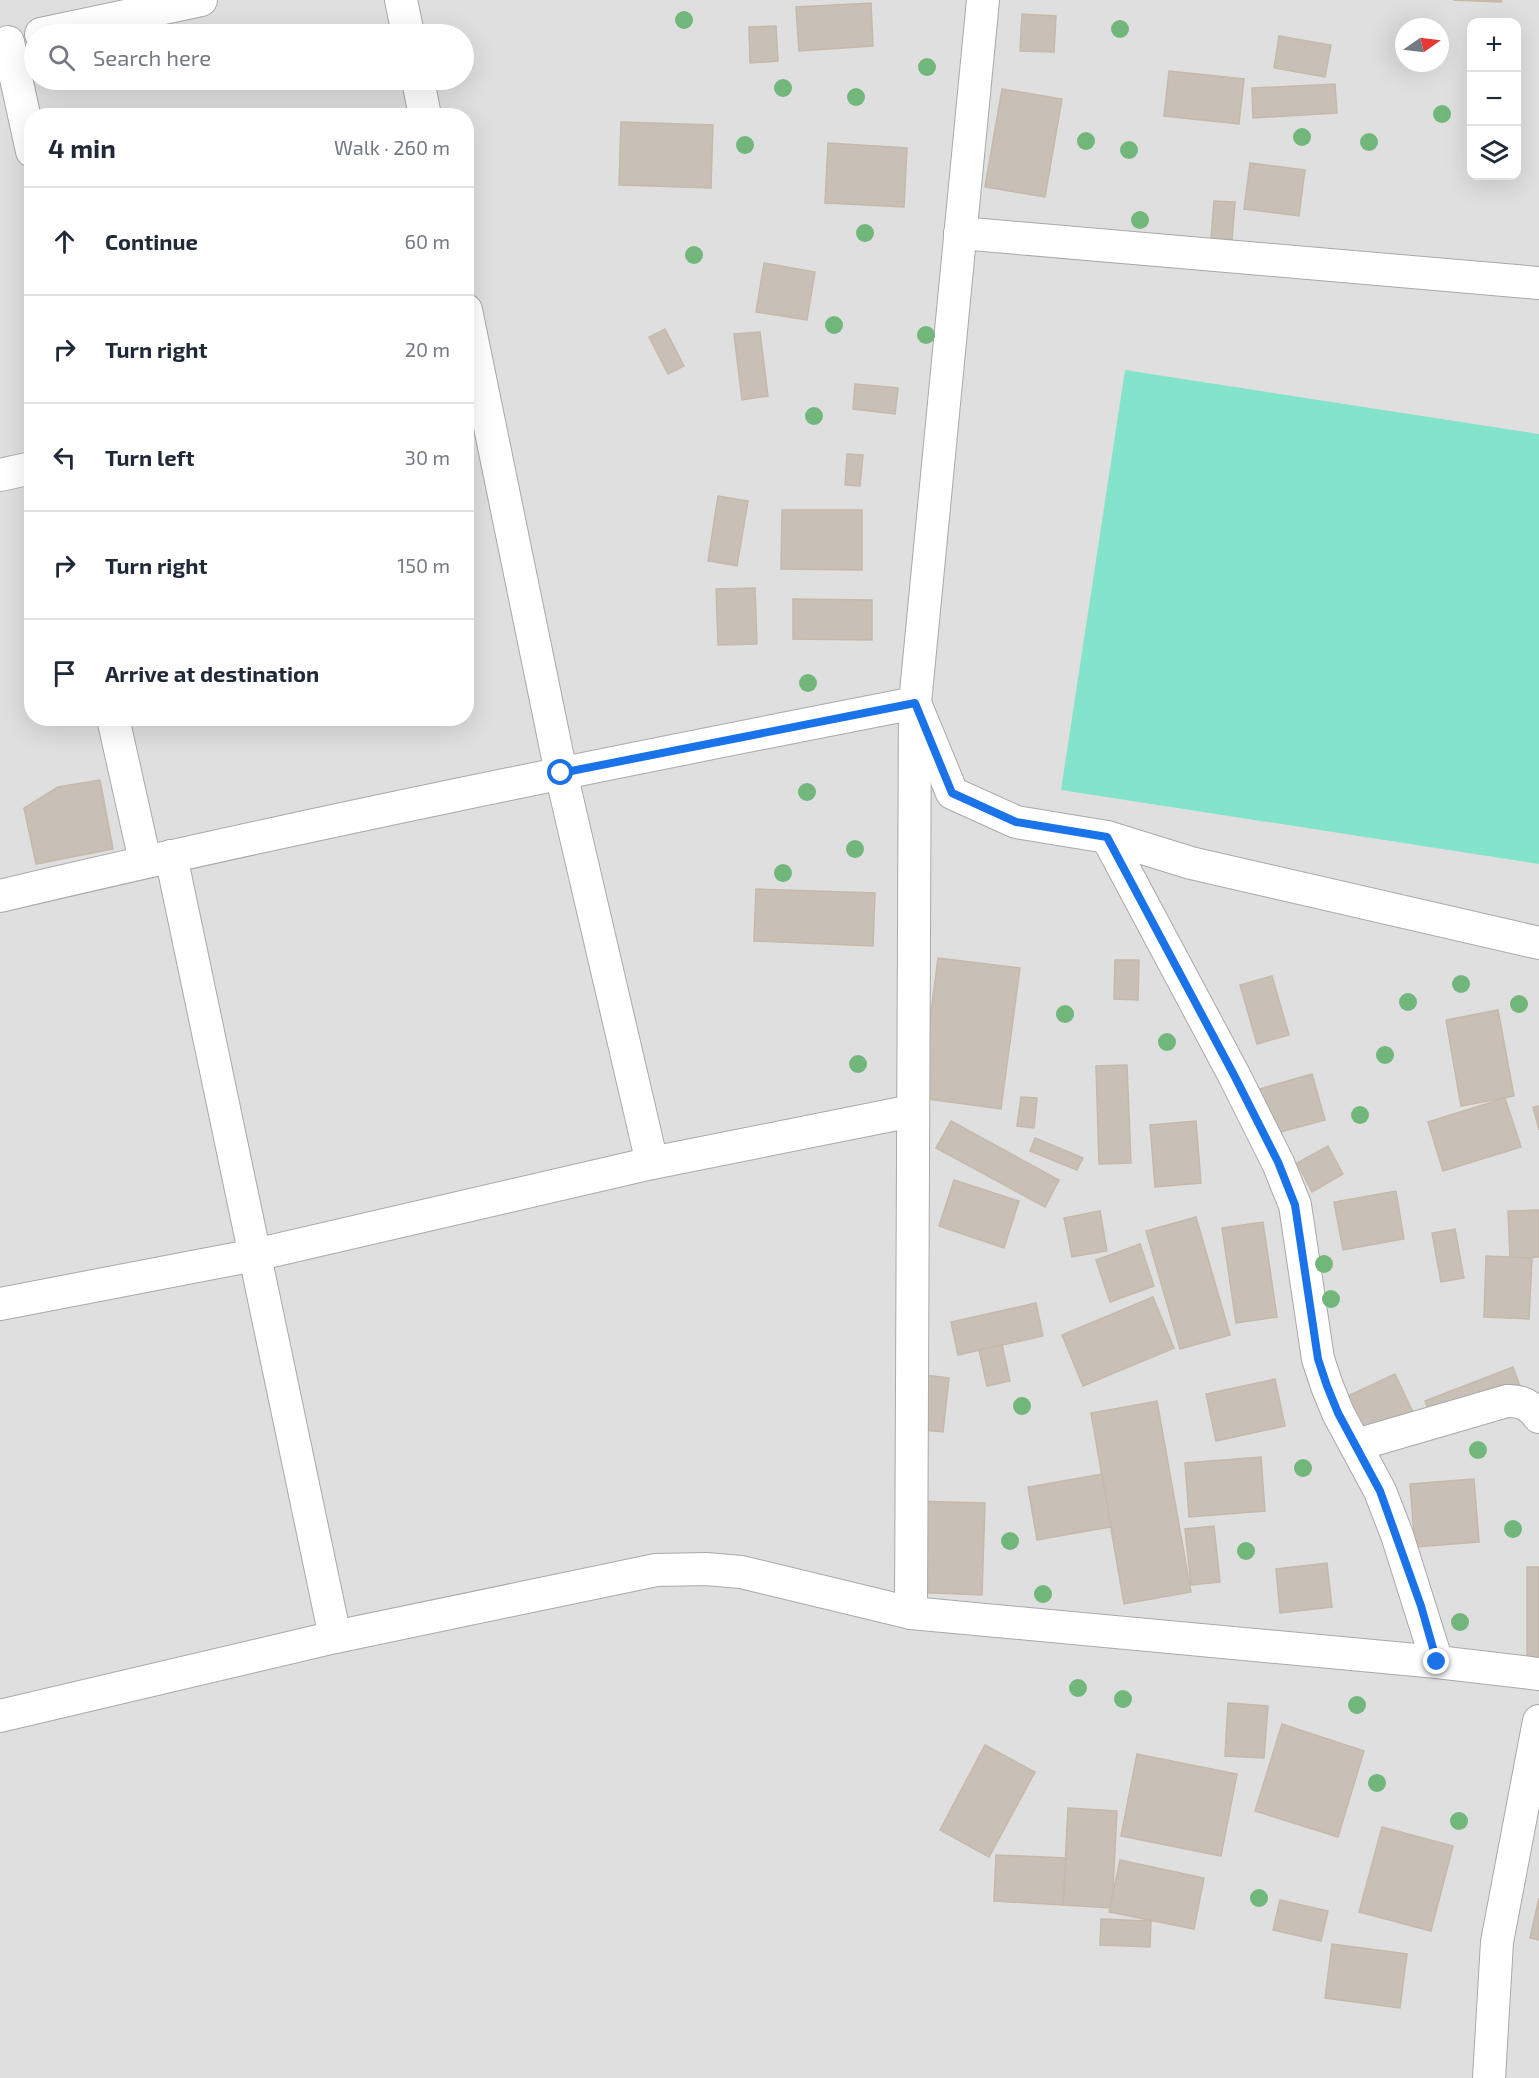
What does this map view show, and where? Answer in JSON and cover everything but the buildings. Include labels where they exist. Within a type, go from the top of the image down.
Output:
[{"type":"street","points":[[88,24],[201,0]]},
{"type":"street","points":[[401,0],[406,24]]},
{"type":"street","points":[[911,1613],[915,703],[983,0]]},
{"type":"street","points":[[14,40],[25,108]]},
{"type":"street","points":[[420,90],[423,108]]},
{"type":"street","points":[[960,233],[1539,283]]},
{"type":"street","points":[[474,376],[561,773],[652,1163]]},
{"type":"street","points":[[0,475],[24,470]]},
{"type":"street","points":[[0,896],[158,858],[561,773],[915,703]]},
{"type":"street","points":[[915,703],[952,793],[1016,822],[1107,837],[1191,863],[1539,943]]},
{"type":"street","points":[[116,726],[158,858],[255,1255],[335,1637]]},
{"type":"street","points":[[1107,837],[1278,1162],[1295,1205],[1318,1359],[1330,1395],[1380,1491],[1397,1535],[1437,1662]]},
{"type":"street","points":[[0,1304],[255,1255],[652,1163],[912,1111]]},
{"type":"street","points":[[1356,1445],[1507,1401],[1516,1400],[1532,1406],[1539,1418]]},
{"type":"street","points":[[0,1716],[335,1637],[656,1570],[706,1569],[741,1572],[911,1613],[1437,1662],[1539,1674]]},
{"type":"street","points":[[1489,2078],[1497,1942],[1539,1721]]},
{"type":"shaded area","points":[[0,0],[1539,0],[1539,2078],[0,2078]]},
{"type":"green space","points":[[1125,370],[1539,434],[1539,864],[1061,790]]},
{"type":"route","points":[[561,773],[915,703],[952,793],[1016,822],[1107,837],[1278,1162],[1295,1205],[1318,1359],[1338,1413],[1380,1491],[1421,1606],[1437,1662]]}]
